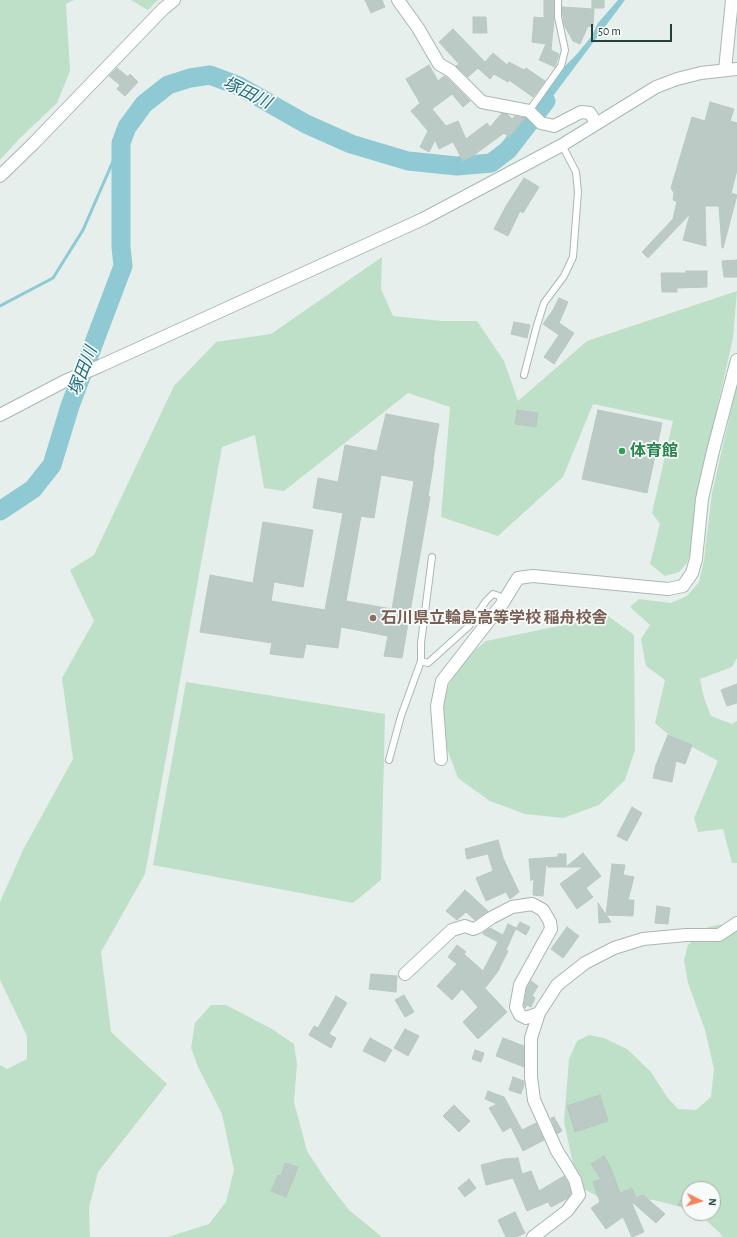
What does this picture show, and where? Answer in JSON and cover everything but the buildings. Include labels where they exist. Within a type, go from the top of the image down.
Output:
[{"type":"street","points":[[0,176],[34,143],[163,9],[174,0]]},
{"type":"street","points":[[398,0],[418,28],[439,64],[451,71],[482,102],[530,112],[541,123],[554,126],[581,112],[590,113],[596,123]]},
{"type":"street","points":[[725,70],[732,0]]},
{"type":"street","points":[[0,415],[64,381],[423,219],[562,145],[656,87],[695,74],[737,69]]},
{"type":"street","points":[[442,759],[438,706],[442,681],[502,604],[518,578],[533,576],[668,589],[683,586],[692,573],[696,559],[702,499],[737,360]]},
{"type":"street","points":[[405,974],[452,930],[464,926],[473,929],[512,907],[532,904],[542,910],[550,922],[551,929],[520,985],[516,1007],[520,1015],[526,1018],[539,1013]]},
{"type":"street","points":[[532,1237],[568,1211],[579,1195],[575,1180],[556,1151],[534,1100],[531,1077],[532,1038],[539,1013],[557,985],[585,963],[614,948],[643,939],[686,935],[719,935],[737,923]]},
{"type":"lane","points":[[530,112],[561,66],[565,50],[558,17],[558,0]]},
{"type":"lane","points":[[524,375],[544,303],[564,276],[574,257],[578,192],[576,172],[562,145]]},
{"type":"lane","points":[[389,760],[412,683],[421,661],[421,642],[432,557]]},
{"type":"lane","points":[[421,661],[428,663],[470,626],[486,601],[493,594],[499,596],[502,604]]},
{"type":"green space","points":[[0,0],[74,0],[66,4],[70,71],[57,103],[19,139],[0,160]]},
{"type":"green space","points":[[131,0],[158,0],[148,10]]},
{"type":"green space","points":[[382,257],[381,289],[393,316],[442,321],[477,321],[504,361],[518,401],[587,341],[737,291],[733,338],[696,502],[692,547],[687,563],[679,572],[665,576],[650,564],[660,524],[652,513],[673,421],[593,404],[563,477],[498,536],[441,517],[450,407],[408,393],[284,491],[264,488],[255,435],[222,447],[145,874],[101,952],[111,1032],[167,1084],[98,1172],[89,1208],[90,1237],[0,1237],[0,1065],[7,1069],[27,1059],[27,1036],[0,980],[0,902],[23,850],[73,759],[62,678],[94,621],[70,570],[94,555],[174,386],[216,342],[271,334]]},
{"type":"green space","points":[[737,384],[737,658],[732,667],[700,679],[704,698],[711,716],[732,724],[737,721],[737,863],[732,863],[723,829],[698,832],[694,818],[718,761],[668,734],[655,723],[665,680],[646,666],[641,639],[650,625],[630,607],[639,599],[671,603],[687,596],[699,582],[704,560],[712,493]]},
{"type":"green space","points":[[608,616],[634,635],[635,750],[625,780],[599,805],[563,818],[525,814],[490,801],[458,778],[446,746],[442,702],[457,665],[486,641]]},
{"type":"green space","points":[[186,682],[385,714],[381,880],[353,903],[153,865]]},
{"type":"green space","points":[[737,922],[737,1237],[722,1237],[720,1233],[707,1221],[721,1221],[721,1181],[681,1181],[681,1207],[654,1200],[599,1197],[582,1188],[574,1168],[564,1122],[569,1059],[577,1041],[589,1035],[604,1038],[627,1049],[651,1072],[667,1097],[678,1109],[696,1110],[711,1097],[714,1069],[705,1030],[688,983],[684,960],[688,945],[708,927]]},
{"type":"green space","points":[[211,1005],[226,1005],[272,1029],[294,1044],[297,1064],[294,1102],[307,1151],[326,1180],[349,1210],[382,1237],[168,1237],[209,1224],[226,1202],[234,1170],[222,1114],[198,1067],[191,1048],[195,1023]]},
{"type":"water","points":[[618,0],[625,0],[538,116],[534,112],[535,107],[565,66],[591,37],[598,23]]},
{"type":"waterway","name":"塚田川","points":[[0,511],[33,489],[52,465],[70,406],[123,266],[121,247],[121,143],[127,127],[144,104],[168,85],[190,78],[210,75],[239,86],[306,124],[351,144],[408,161],[457,166],[491,163],[508,150],[546,101]]},
{"type":"waterway","points":[[0,306],[53,278],[83,230],[121,143]]},
{"type":"place","name":"体育館","points":[[622,451]]},
{"type":"place","name":"石川県立輪島高等学校 稲舟校舎","points":[[373,618]]}]
